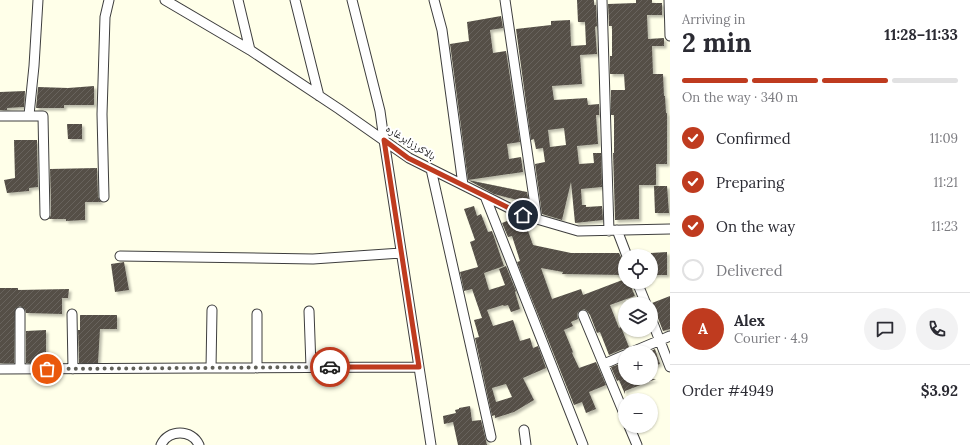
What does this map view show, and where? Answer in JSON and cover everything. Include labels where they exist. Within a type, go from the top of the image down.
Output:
[{"type":"street","points":[[29,115],[38,0]]},
{"type":"street","points":[[104,197],[102,114],[105,17],[109,0]]},
{"type":"street","name":"بالاکرززابرغاره","points":[[165,0],[250,50],[384,140],[408,158],[523,215],[578,231],[670,229]]},
{"type":"street","points":[[238,0],[250,50]]},
{"type":"street","points":[[295,0],[319,96]]},
{"type":"street","points":[[352,0],[380,111],[431,445]]},
{"type":"street","points":[[434,0],[442,30],[463,185]]},
{"type":"street","points":[[505,0],[536,219]]},
{"type":"street","points":[[602,0],[613,230],[623,249]]},
{"type":"street","points":[[669,0],[670,36]]},
{"type":"street","points":[[0,116],[43,116],[45,215]]},
{"type":"street","points":[[431,169],[491,437]]},
{"type":"street","points":[[486,196],[583,445]]},
{"type":"street","points":[[120,256],[313,259],[401,253]]},
{"type":"street","points":[[211,368],[212,310]]},
{"type":"street","points":[[309,310],[311,368]]},
{"type":"street","points":[[20,312],[20,369]]},
{"type":"street","points":[[72,314],[73,369]]},
{"type":"street","points":[[257,314],[257,368]]},
{"type":"street","points":[[583,315],[618,399]]},
{"type":"street","points":[[658,335],[670,367]]},
{"type":"street","points":[[648,345],[670,336]]},
{"type":"street","points":[[604,364],[618,358]]},
{"type":"street","points":[[0,369],[419,367]]},
{"type":"street","points":[[524,430],[526,445]]},
{"type":"street","points":[[161,445],[170,434],[180,432],[189,435],[197,441],[199,445]]},
{"type":"street","points":[[632,433],[637,445]]},
{"type":"building","points":[[577,0],[594,0],[594,5],[596,5],[597,26],[595,27],[597,54],[580,55],[582,84],[552,86],[554,100],[587,98],[588,105],[599,104],[599,115],[596,115],[598,144],[577,146],[579,164],[594,163],[593,153],[601,153],[602,187],[581,189],[582,205],[586,205],[586,207],[602,206],[603,220],[575,223],[571,182],[562,220],[542,214],[535,164],[545,162],[543,148],[536,149],[534,139],[531,140],[516,29],[551,25],[551,21],[570,20],[571,46],[586,45],[585,22],[578,22]],"holes":[[[564,128],[566,145],[550,147],[548,130]]]},
{"type":"building","points":[[636,0],[652,0],[652,3],[662,3],[662,15],[647,15],[648,39],[664,38],[664,46],[652,46],[653,74],[663,74],[664,96],[667,113],[667,164],[656,164],[656,185],[639,185],[639,219],[615,220],[613,153],[614,115],[611,115],[611,90],[625,90],[624,74],[610,74],[610,56],[612,56],[612,26],[609,26],[608,4],[636,3]]},
{"type":"building","points":[[501,16],[503,28],[490,30],[493,53],[506,51],[520,142],[507,144],[509,159],[521,157],[523,172],[468,180],[450,44],[469,41],[467,22]]},
{"type":"building","points":[[94,86],[94,105],[64,105],[64,108],[36,108],[38,87],[68,88]]},
{"type":"building","points":[[25,91],[24,107],[0,110],[0,92]]},
{"type":"building","points":[[67,124],[82,124],[82,139],[68,139]]},
{"type":"building","points":[[14,140],[37,140],[38,187],[29,188],[29,191],[7,193],[4,180],[15,178]]},
{"type":"building","points":[[97,168],[98,197],[101,202],[85,202],[85,220],[66,221],[66,219],[49,219],[51,215],[50,169]]},
{"type":"building","points":[[468,180],[527,192],[529,203],[494,194]]},
{"type":"building","points":[[654,186],[667,186],[669,213],[655,213]]},
{"type":"building","points":[[474,206],[477,216],[481,214],[488,232],[492,231],[504,266],[484,273],[489,290],[505,285],[499,269],[506,266],[516,291],[520,309],[511,312],[508,305],[503,305],[487,310],[493,326],[513,320],[520,341],[530,338],[533,348],[538,346],[546,368],[523,378],[534,400],[514,412],[495,418],[495,415],[492,416],[475,338],[479,337],[474,320],[482,318],[472,289],[464,291],[460,272],[478,267],[470,242],[475,240],[464,209]],"holes":[[[506,384],[512,397],[496,402],[492,388]]]},
{"type":"building","points":[[512,219],[516,231],[527,228],[533,245],[571,253],[618,253],[618,275],[562,274],[563,272],[541,268],[552,299],[581,289],[583,295],[618,282],[618,289],[632,289],[635,296],[618,297],[618,302],[610,305],[618,325],[618,337],[625,337],[628,345],[618,345],[618,351],[609,355],[600,332],[597,333],[590,315],[584,309],[578,312],[578,319],[571,322],[573,326],[564,330],[579,368],[596,362],[606,385],[589,392],[596,409],[586,413],[582,402],[574,405],[517,262],[520,261],[512,236],[508,237],[502,223]]},
{"type":"building","points":[[667,252],[667,275],[658,275],[658,253]]},
{"type":"building","points":[[124,262],[129,290],[115,292],[111,264]]},
{"type":"building","points":[[0,288],[18,288],[18,290],[69,289],[68,298],[62,298],[62,314],[26,313],[25,309],[20,306],[15,309],[14,363],[0,363]]},
{"type":"building","points":[[670,296],[670,329],[663,331],[658,318],[658,301]]},
{"type":"building","points":[[80,315],[117,315],[117,329],[100,329],[98,363],[79,363],[78,330],[80,330]]},
{"type":"building","points":[[46,330],[46,363],[26,363],[26,331]]},
{"type":"building","points":[[618,364],[617,381],[611,367]]},
{"type":"building","points":[[621,385],[640,385],[625,391],[625,393]]},
{"type":"building","points":[[470,406],[472,421],[481,420],[487,445],[458,445],[453,422],[444,424],[443,416],[456,413],[455,410],[459,408]]},
{"type":"way so far","points":[[47,369],[330,367]]},
{"type":"route","points":[[330,367],[419,367],[384,140],[408,158],[523,215]]}]
